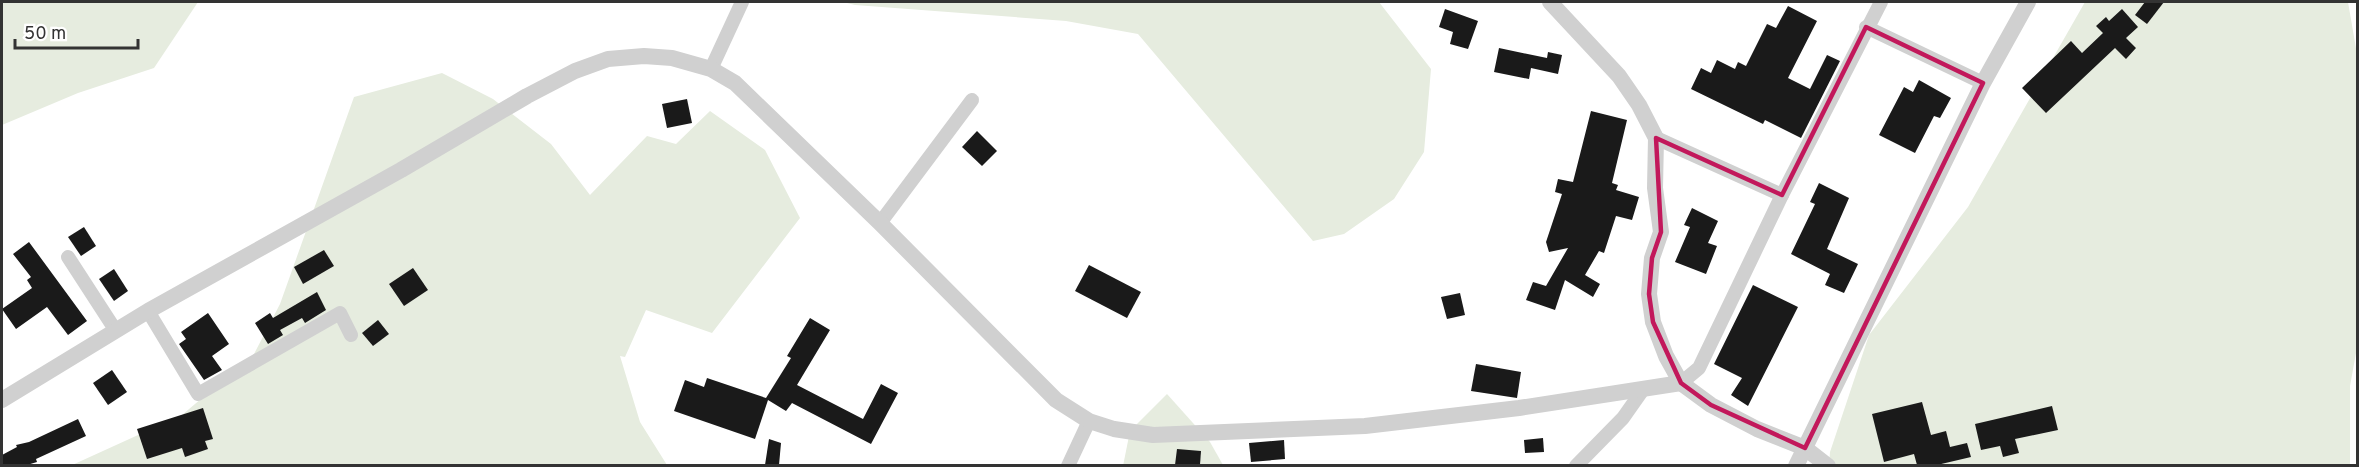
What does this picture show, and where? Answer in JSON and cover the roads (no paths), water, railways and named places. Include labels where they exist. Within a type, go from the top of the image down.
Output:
[{"type":"street","points":[[711,69],[742,2]]},
{"type":"street","points":[[1550,2],[1618,76],[1639,105],[1656,138],[1655,188],[1661,232],[1652,258],[1649,294],[1653,322],[1666,356],[1681,383],[1711,405],[1757,429],[1805,448],[1828,465]]},
{"type":"street","points":[[2,400],[148,311],[401,170],[527,96],[575,71],[608,59],[644,56],[672,58],[711,69],[735,84],[771,116],[880,223],[1056,400],[1089,421],[1114,429],[1153,435],[1365,426],[1519,408],[1642,391],[1681,383],[1700,368],[1782,195],[1866,27],[1881,2]]},
{"type":"street","points":[[1796,465],[1983,83],[2028,2]]},
{"type":"street","points":[[1866,27],[1983,83]]},
{"type":"street","points":[[880,223],[972,100]]},
{"type":"street","points":[[1656,138],[1782,195]]},
{"type":"street","points":[[68,257],[116,331]]},
{"type":"street","points":[[148,311],[198,394],[340,313],[351,334]]},
{"type":"street","points":[[1576,465],[1623,418],[1642,391]]},
{"type":"street","points":[[1068,465],[1089,421]]}]
